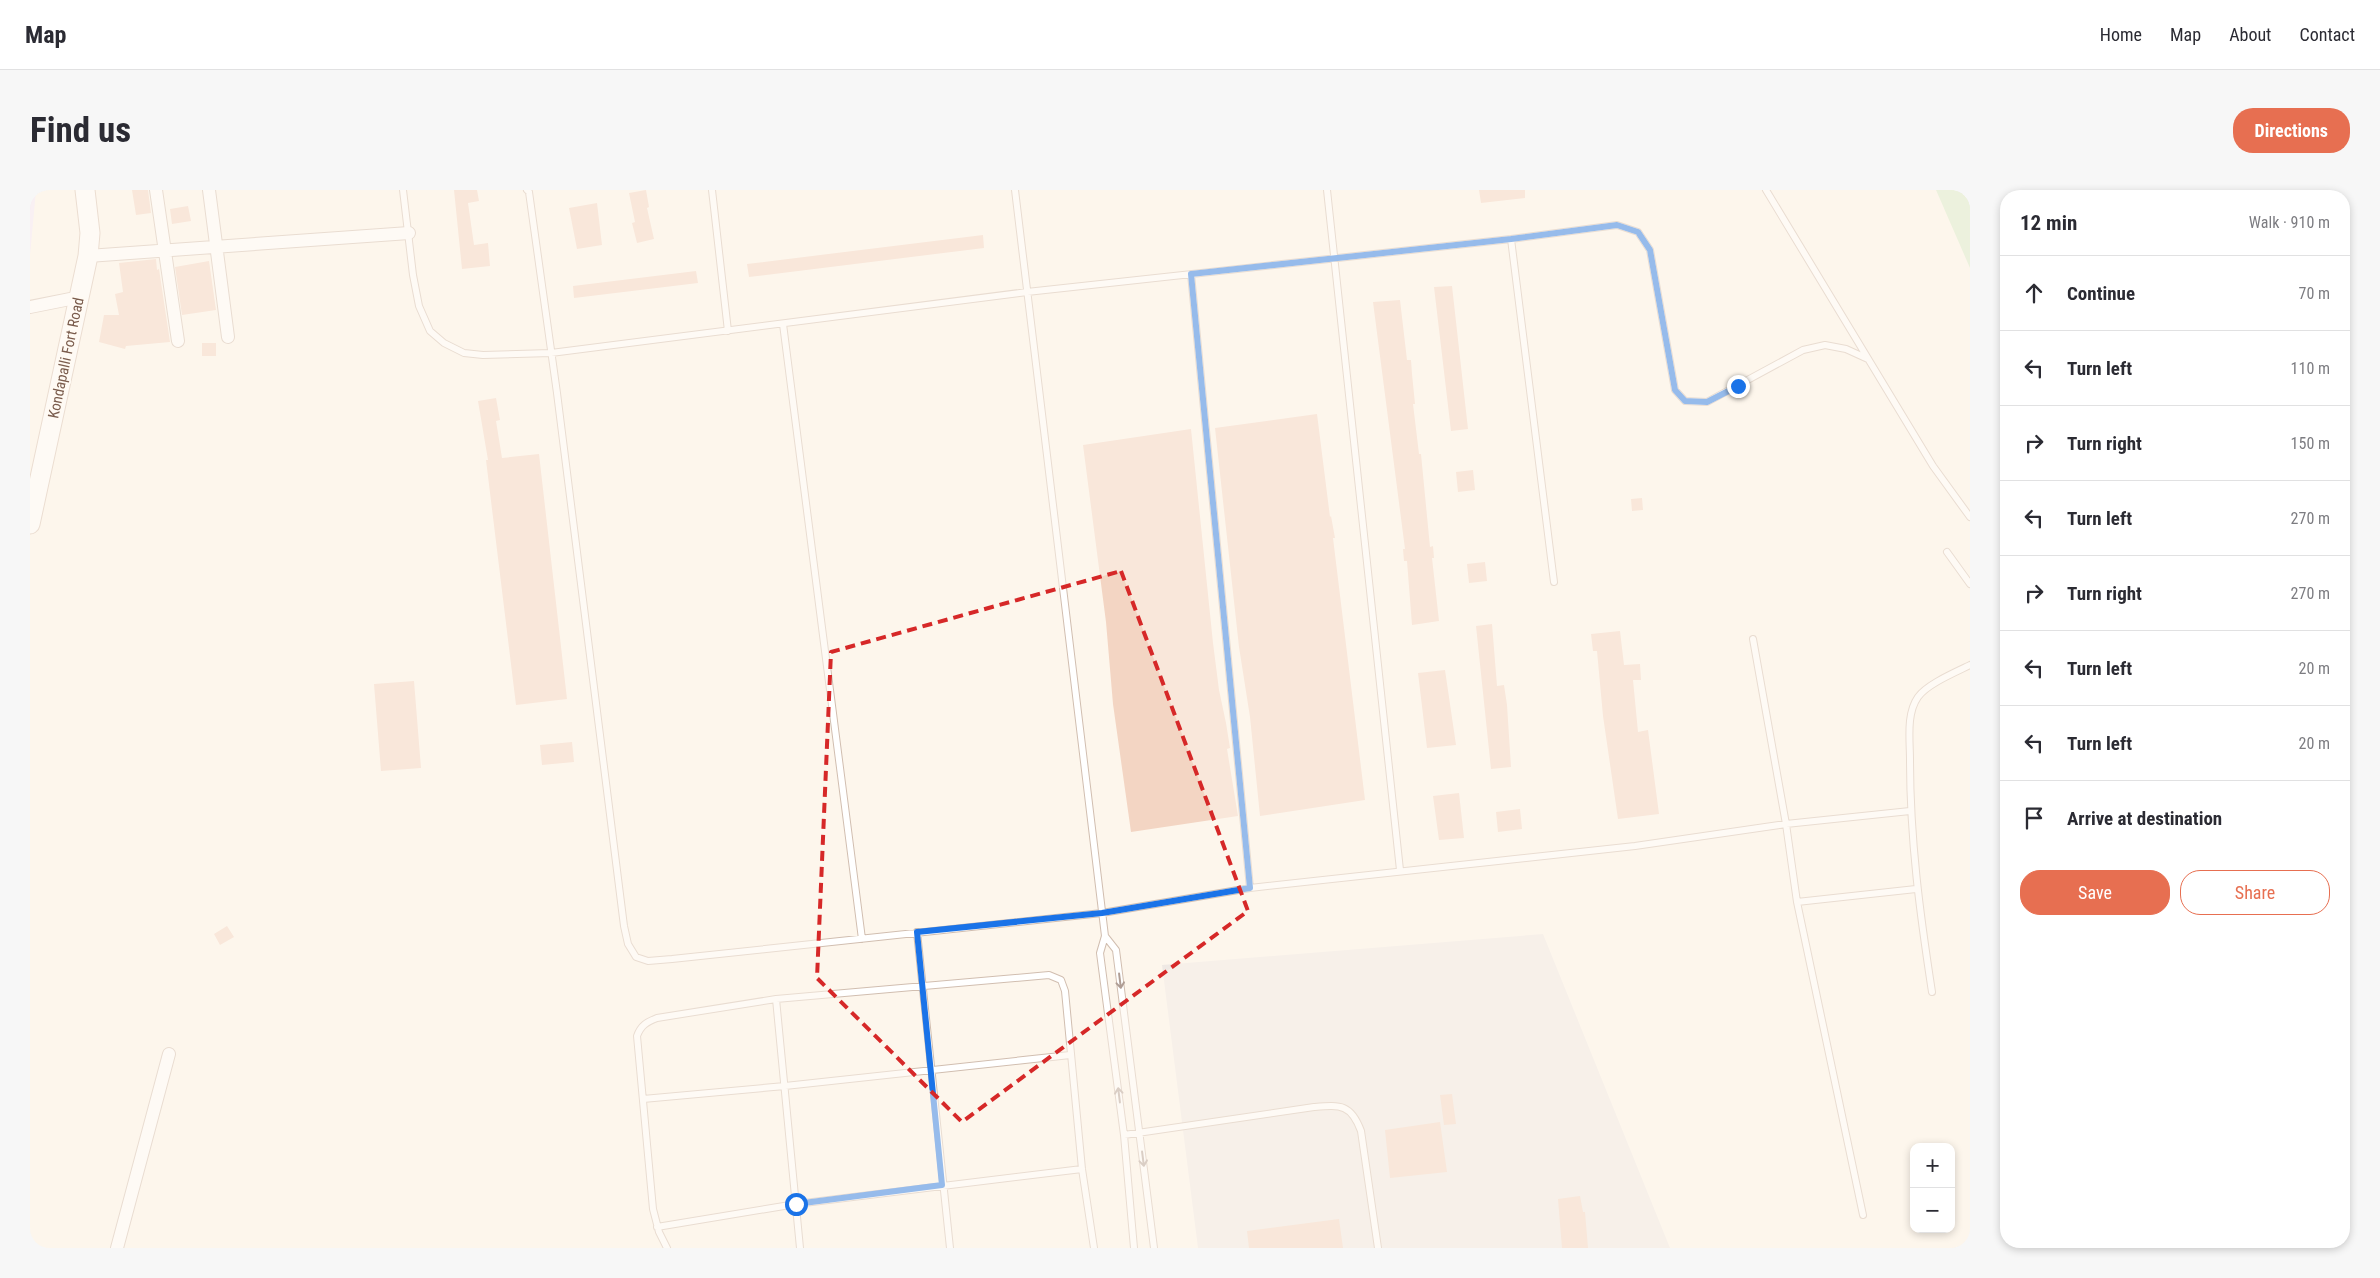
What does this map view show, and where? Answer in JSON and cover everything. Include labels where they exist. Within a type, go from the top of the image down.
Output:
[{"type":"main road","name":"Kondapalli Fort Road","points":[[30,524],[88,256],[90,233],[85,190]]},
{"type":"street","points":[[156,190],[178,341]]},
{"type":"street","points":[[209,190],[218,247],[228,337]]},
{"type":"street","points":[[88,256],[409,233]]},
{"type":"street","points":[[30,307],[80,297]]},
{"type":"street","points":[[117,1248],[169,1054]]},
{"type":"lane","points":[[403,190],[412,275],[419,306],[430,331],[444,343],[464,354],[551,354],[1027,292],[1511,239],[1617,225],[1638,232],[1650,250],[1675,390],[1685,401],[1707,402],[1802,350],[1825,345],[1846,349],[1868,360]]},
{"type":"lane","points":[[527,190],[530,192],[624,926],[628,944],[636,957],[648,961],[1102,913],[1250,888],[1400,870],[1635,846],[1786,824],[1910,811]]},
{"type":"lane","points":[[712,190],[728,331]]},
{"type":"lane","points":[[1015,190],[1105,936],[1100,953],[1124,1135],[1134,1248]]},
{"type":"lane","points":[[1326,190],[1335,257],[1400,870]]},
{"type":"lane","points":[[1766,190],[1933,466],[1970,517]]},
{"type":"lane","points":[[1511,239],[1554,582]]},
{"type":"lane","points":[[1191,274],[1250,888]]},
{"type":"lane","points":[[783,324],[862,939]]},
{"type":"lane","points":[[1947,552],[1970,584]]},
{"type":"lane","points":[[1753,639],[1798,902],[1863,1215]]},
{"type":"lane","points":[[1932,992],[1916,889],[1910,811],[1910,716],[1915,702],[1925,691],[1970,665]]},
{"type":"lane","points":[[1798,902],[1916,889]]},
{"type":"lane","points":[[917,932],[950,1248]]},
{"type":"lane","points":[[1105,936],[1116,950],[1154,1248]]},
{"type":"lane","points":[[667,1248],[653,1209],[636,1036],[640,1028],[647,1022],[658,1018],[776,1000],[1054,976],[1061,980],[1065,991],[1082,1169],[1094,1248]]},
{"type":"lane","points":[[776,1000],[800,1248]]},
{"type":"lane","points":[[643,1099],[785,1086],[1070,1055]]},
{"type":"lane","points":[[1124,1135],[1314,1106],[1344,1108],[1355,1114],[1361,1131],[1378,1248]]},
{"type":"lane","points":[[658,1227],[796,1204],[1082,1169]]},
{"type":"highlighted area","points":[[1121,571],[1248,911],[962,1122],[817,978],[831,652]]},
{"type":"shaded area","points":[[30,190],[36,190],[30,255]]},
{"type":"shaded area","points":[[1543,934],[1670,1248],[1198,1248],[1162,965]]},
{"type":"green space","points":[[1936,190],[1970,190],[1970,268]]},
{"type":"building","points":[[132,190],[148,190],[151,213],[136,215]]},
{"type":"building","points":[[454,190],[477,190],[479,201],[468,203],[474,245],[488,243],[490,266],[462,269]]},
{"type":"building","points":[[646,190],[649,207],[647,208],[654,239],[637,243],[632,223],[635,222],[629,193]]},
{"type":"building","points":[[1479,190],[1525,190],[1525,198],[1481,203]]},
{"type":"building","points":[[597,203],[602,245],[577,249],[569,208]]},
{"type":"building","points":[[188,206],[191,221],[172,224],[170,209]]},
{"type":"building","points":[[983,235],[984,248],[749,277],[747,264]]},
{"type":"building","points":[[156,259],[170,342],[126,346],[125,349],[99,342],[104,315],[119,315],[115,294],[123,292],[119,263]]},
{"type":"building","points":[[209,261],[216,310],[182,315],[175,267]]},
{"type":"building","points":[[696,271],[698,283],[574,298],[573,286]]},
{"type":"building","points":[[1452,286],[1468,429],[1451,431],[1434,287]]},
{"type":"building","points":[[1400,300],[1407,360],[1411,360],[1415,404],[1413,404],[1419,454],[1421,454],[1430,547],[1433,546],[1434,558],[1432,558],[1439,621],[1412,625],[1407,561],[1404,561],[1403,549],[1405,549],[1373,302]]},
{"type":"building","points":[[202,343],[216,343],[216,356],[202,356]]},
{"type":"building","points":[[496,398],[500,420],[496,421],[502,458],[539,454],[567,699],[516,705],[486,460],[488,460],[478,401]]},
{"type":"building","points":[[1317,414],[1330,517],[1335,538],[1333,538],[1365,800],[1260,816],[1215,428]]},
{"type":"building","points":[[1191,429],[1213,643],[1219,690],[1230,748],[1227,749],[1238,816],[1131,832],[1113,704],[1106,622],[1083,445]]},
{"type":"building","points":[[1473,470],[1475,490],[1458,492],[1456,472]]},
{"type":"building","points":[[1642,498],[1643,510],[1632,511],[1631,499]]},
{"type":"building","points":[[1485,562],[1487,581],[1469,583],[1467,564]]},
{"type":"building","points":[[1492,624],[1497,686],[1504,685],[1507,705],[1511,767],[1491,769],[1476,626]]},
{"type":"building","points":[[1620,631],[1624,665],[1640,664],[1641,680],[1633,680],[1638,732],[1648,730],[1659,814],[1618,819],[1603,716],[1597,651],[1593,651],[1591,634]]},
{"type":"building","points":[[1445,670],[1456,745],[1427,748],[1418,673]]},
{"type":"building","points":[[414,681],[421,768],[381,771],[374,684]]},
{"type":"building","points":[[572,742],[574,762],[542,765],[540,745]]},
{"type":"building","points":[[1459,793],[1464,838],[1439,840],[1433,796]]},
{"type":"building","points":[[1520,809],[1522,829],[1498,832],[1496,812]]},
{"type":"building","points":[[227,926],[234,937],[220,945],[214,934]]},
{"type":"building","points":[[1452,1094],[1456,1124],[1444,1125],[1440,1095]]},
{"type":"building","points":[[1440,1122],[1447,1172],[1390,1178],[1385,1130]]},
{"type":"building","points":[[1580,1196],[1583,1212],[1585,1212],[1588,1248],[1562,1248],[1558,1199]]},
{"type":"building","points":[[1339,1219],[1343,1248],[1249,1248],[1247,1231]]},
{"type":"route","points":[[796,1204],[942,1185],[917,932],[1102,913],[1250,888],[1191,274],[1511,239],[1617,225],[1638,232],[1650,250],[1675,390],[1685,401],[1707,402],[1738,386]]}]
